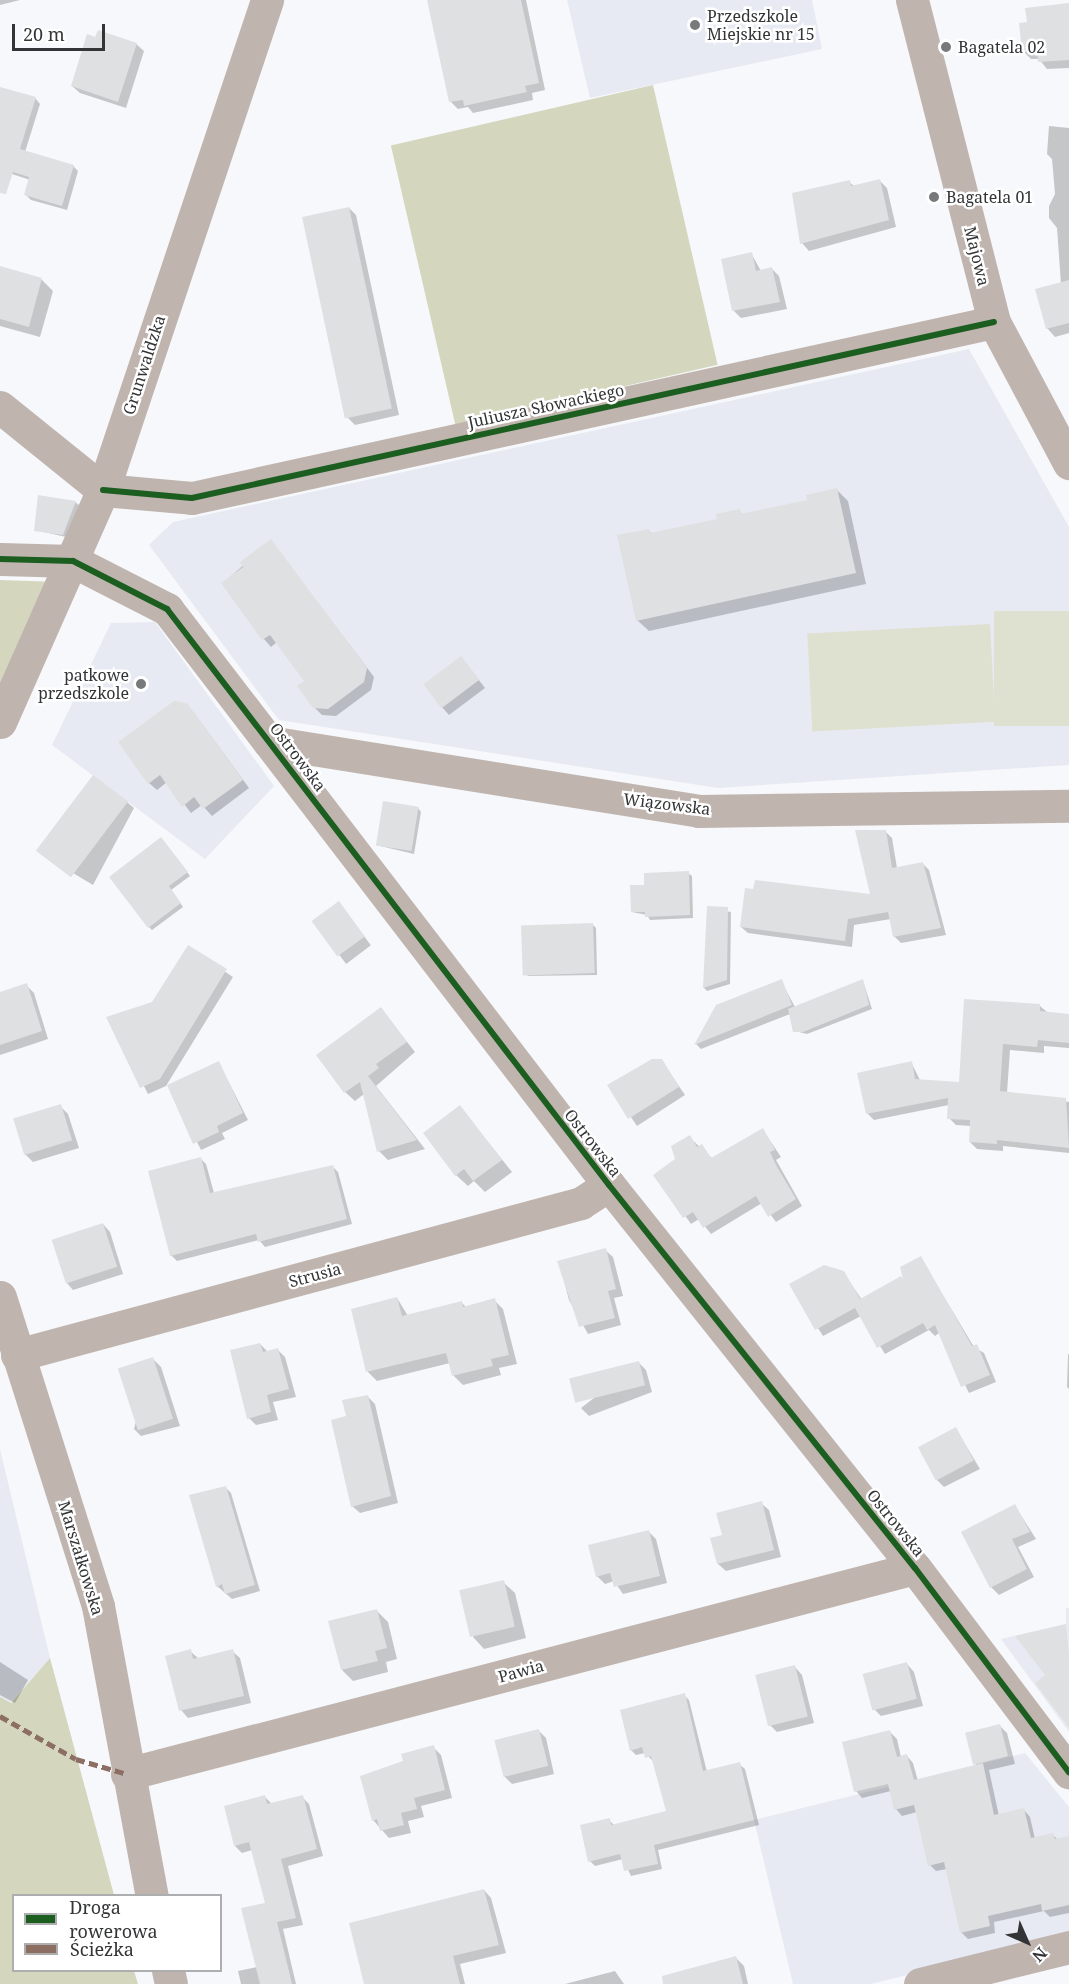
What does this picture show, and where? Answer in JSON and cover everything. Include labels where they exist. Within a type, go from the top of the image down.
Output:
[{"type":"street","name":"Grunwaldzka","points":[[0,722],[103,490],[267,0]]},
{"type":"street","name":"Majowa","points":[[912,0],[994,322],[1069,463]]},
{"type":"street","name":"Juliusza Słowackiego","points":[[103,490],[192,498],[994,322]]},
{"type":"street","points":[[0,407],[103,490]]},
{"type":"street","points":[[0,559],[73,561]]},
{"type":"street","name":"Ostrowska","points":[[73,561],[167,609],[609,1185],[915,1568],[1069,1772]]},
{"type":"street","name":"Wiązowska","points":[[268,742],[698,811],[1069,806]]},
{"type":"street","name":"Strusia","points":[[17,1355],[581,1203],[609,1185]]},
{"type":"street","name":"Marszałkowska","points":[[0,1297],[98,1606],[127,1774],[152,1894]]},
{"type":"street","name":"Pawia","points":[[127,1774],[915,1568]]},
{"type":"street","points":[[920,1984],[1069,1947]]},
{"type":"shaded area","name":"Przedszkole Miejskie nr 15","points":[[567,0],[812,0],[822,49],[590,98]]},
{"type":"shaded area","points":[[969,349],[1069,527],[1069,765],[718,788],[279,720],[149,545],[173,522]]},
{"type":"shaded area","name":"patkowe przedszkole","points":[[155,622],[274,786],[205,859],[52,745],[111,623]]},
{"type":"shaded area","points":[[0,1449],[50,1658],[10,1703],[0,1697]]},
{"type":"shaded area","points":[[1066,1608],[1069,1608],[1069,1732],[1001,1639],[1066,1624]]},
{"type":"shaded area","points":[[1025,1753],[1069,1807],[1069,1935],[871,1984],[793,1984],[754,1820]]},
{"type":"green space","points":[[653,85],[718,365],[455,425],[391,146]]},
{"type":"green space","points":[[0,580],[58,582],[0,706]]},
{"type":"green space","points":[[994,611],[1069,611],[1069,726],[994,726]]},
{"type":"green space","points":[[990,624],[995,722],[812,731],[807,634]]},
{"type":"green space","points":[[50,1658],[114,1894],[12,1894],[12,1972],[134,1972],[138,1984],[0,1984],[0,1697],[11,1703]]},
{"type":"building","points":[[427,0],[521,0],[539,83],[525,86],[527,92],[464,106],[463,100],[449,102]]},
{"type":"building","points":[[1069,3],[1069,60],[1038,62],[1037,51],[1022,52],[1019,23],[1027,22],[1025,8]]},
{"type":"building","points":[[98,30],[137,43],[118,102],[71,86],[87,34],[95,37]]},
{"type":"building","points":[[0,87],[36,97],[20,149],[74,165],[62,206],[24,195],[29,177],[13,172],[6,194],[0,193]]},
{"type":"building","points":[[880,179],[889,220],[800,244],[792,193],[850,180],[851,186]]},
{"type":"building","points":[[349,207],[392,408],[345,418],[302,217]]},
{"type":"building","points":[[752,252],[756,271],[772,267],[780,302],[732,311],[721,259]]},
{"type":"building","points":[[0,266],[42,278],[29,327],[0,319]]},
{"type":"building","points":[[1069,280],[1069,323],[1046,329],[1035,289]]},
{"type":"building","points":[[837,488],[856,573],[636,621],[617,535],[649,529],[650,533],[717,519],[716,514],[740,509],[741,514],[807,500],[806,495]]},
{"type":"building","points":[[38,495],[76,501],[63,535],[34,531]]},
{"type":"building","points":[[271,539],[367,668],[364,682],[328,709],[313,708],[297,686],[304,681],[270,635],[262,640],[221,583],[243,567],[240,562]]},
{"type":"building","points":[[461,656],[479,680],[442,708],[423,684]]},
{"type":"building","points":[[174,701],[187,703],[243,780],[203,809],[194,797],[182,807],[160,775],[148,784],[118,742]]},
{"type":"building","points":[[93,775],[128,801],[71,877],[36,851]]},
{"type":"building","points":[[383,801],[419,807],[412,851],[376,845]]},
{"type":"building","points":[[855,830],[886,830],[892,868],[923,862],[941,928],[893,937],[888,912],[848,919],[845,941],[740,927],[745,888],[753,889],[755,880],[870,894]]},
{"type":"building","points":[[161,837],[188,872],[169,886],[181,903],[148,928],[109,877]]},
{"type":"building","points":[[689,871],[690,915],[645,917],[645,912],[631,912],[630,885],[644,885],[644,873]]},
{"type":"building","points":[[339,901],[365,937],[337,957],[311,921]]},
{"type":"building","points":[[707,906],[728,907],[727,980],[703,988]]},
{"type":"building","points":[[593,923],[595,973],[523,975],[521,926]]},
{"type":"building","points":[[188,945],[227,969],[160,1079],[140,1088],[106,1017],[152,1002]]},
{"type":"building","points":[[782,979],[792,1005],[694,1045],[716,1005]]},
{"type":"building","points":[[863,979],[869,1005],[803,1032],[793,1032],[788,1009]]},
{"type":"building","points":[[27,983],[42,1031],[0,1045],[0,992]]},
{"type":"building","points":[[964,999],[1040,1004],[1040,1011],[1069,1014],[1069,1043],[1038,1040],[1037,1047],[1003,1044],[1000,1091],[1066,1098],[1069,1148],[997,1140],[997,1144],[969,1142],[970,1120],[947,1119],[948,1098],[866,1114],[857,1073],[912,1061],[915,1079],[959,1082]]},
{"type":"building","points":[[381,1007],[407,1042],[376,1064],[379,1068],[368,1076],[417,1140],[377,1152],[360,1082],[344,1093],[316,1055]]},
{"type":"building","points":[[652,1059],[662,1059],[679,1087],[628,1119],[607,1085]]},
{"type":"building","points":[[219,1061],[243,1113],[217,1126],[219,1132],[193,1144],[167,1085]]},
{"type":"building","points":[[61,1104],[72,1140],[24,1155],[13,1119]]},
{"type":"building","points":[[460,1105],[502,1160],[473,1181],[464,1169],[455,1176],[423,1133]]},
{"type":"building","points":[[763,1128],[775,1150],[770,1152],[776,1165],[796,1199],[768,1217],[756,1196],[703,1228],[693,1212],[683,1218],[653,1175],[675,1159],[671,1146],[690,1135],[697,1147],[702,1144],[711,1158]]},
{"type":"building","points":[[201,1157],[210,1193],[333,1165],[347,1219],[258,1242],[256,1234],[170,1256],[148,1171]]},
{"type":"building","points":[[103,1223],[117,1267],[66,1283],[52,1240]]},
{"type":"building","points":[[606,1248],[616,1289],[608,1291],[615,1318],[579,1327],[557,1261]]},
{"type":"building","points":[[921,1256],[972,1346],[977,1344],[990,1375],[961,1387],[935,1325],[927,1330],[923,1323],[877,1348],[855,1308],[815,1330],[789,1284],[824,1265],[844,1271],[860,1299],[901,1276],[903,1279],[900,1267]]},
{"type":"building","points":[[397,1297],[402,1316],[462,1301],[463,1307],[495,1298],[509,1355],[491,1359],[493,1366],[452,1376],[446,1353],[366,1372],[351,1309]]},
{"type":"building","points":[[260,1343],[263,1352],[278,1348],[289,1389],[267,1395],[271,1412],[247,1419],[230,1350]]},
{"type":"building","points":[[153,1357],[173,1419],[138,1430],[118,1368]]},
{"type":"building","points":[[639,1361],[645,1385],[575,1403],[569,1378]]},
{"type":"building","points":[[368,1395],[391,1496],[351,1507],[331,1420],[346,1416],[342,1400]]},
{"type":"building","points":[[956,1427],[974,1461],[936,1481],[918,1447]]},
{"type":"building","points":[[226,1486],[255,1585],[225,1594],[222,1584],[216,1587],[189,1495]]},
{"type":"building","points":[[762,1501],[774,1550],[717,1564],[710,1538],[722,1535],[716,1513]]},
{"type":"building","points":[[1015,1504],[1030,1532],[1012,1539],[1027,1569],[990,1588],[961,1532]]},
{"type":"building","points":[[649,1530],[660,1576],[614,1587],[610,1573],[596,1577],[588,1545]]},
{"type":"building","points":[[504,1580],[515,1627],[470,1637],[459,1590]]},
{"type":"building","points":[[377,1609],[387,1648],[375,1651],[378,1661],[341,1670],[328,1621]]},
{"type":"building","points":[[1066,1624],[1069,1656],[1069,1728],[1035,1683],[1045,1675],[1015,1636]]},
{"type":"building","points":[[191,1649],[193,1659],[233,1649],[244,1696],[179,1711],[165,1656]]},
{"type":"building","points":[[907,1662],[917,1699],[872,1711],[863,1674]]},
{"type":"building","points":[[795,1665],[808,1716],[768,1726],[755,1675]]},
{"type":"building","points":[[685,1693],[703,1771],[740,1762],[754,1820],[654,1845],[658,1864],[624,1871],[620,1854],[588,1862],[580,1825],[610,1818],[611,1825],[666,1811],[651,1756],[645,1758],[642,1747],[630,1751],[620,1710]]},
{"type":"building","points":[[1000,1724],[1008,1756],[973,1765],[965,1733]]},
{"type":"building","points":[[539,1729],[548,1766],[504,1777],[494,1740]]},
{"type":"building","points":[[890,1730],[897,1757],[907,1754],[914,1780],[983,1763],[994,1815],[1024,1808],[1031,1838],[1053,1833],[1055,1839],[1069,1836],[1069,1905],[1042,1911],[1041,1904],[988,1916],[990,1926],[960,1933],[944,1862],[928,1866],[914,1805],[894,1810],[888,1784],[854,1792],[842,1742]]},
{"type":"building","points":[[434,1745],[445,1790],[414,1798],[417,1809],[401,1813],[404,1825],[380,1831],[377,1819],[372,1821],[360,1776],[403,1761],[401,1754]]},
{"type":"building","points":[[265,1795],[267,1804],[303,1795],[317,1849],[281,1859],[296,1918],[277,1922],[292,1984],[260,1984],[241,1908],[265,1903],[249,1842],[234,1846],[224,1806]]},
{"type":"building","points":[[484,1889],[499,1945],[453,1956],[460,1984],[364,1984],[349,1923]]},
{"type":"building","points":[[736,1956],[743,1984],[663,1984],[662,1976]]},
{"type":"marked path","points":[[0,1716],[76,1759],[127,1774]]},
{"type":"cycle path","points":[[103,490],[192,498],[994,322]]},
{"type":"cycle path","points":[[0,559],[73,561],[167,609],[609,1185],[915,1568],[1069,1772]]},
{"type":"place","name":"Przedszkole Miejskie nr 15","points":[[695,25]]},
{"type":"place","name":"Bagatela 02","points":[[946,47]]},
{"type":"place","name":"Bagatela 01","points":[[934,197]]},
{"type":"place","name":"patkowe przedszkole","points":[[141,684]]}]
